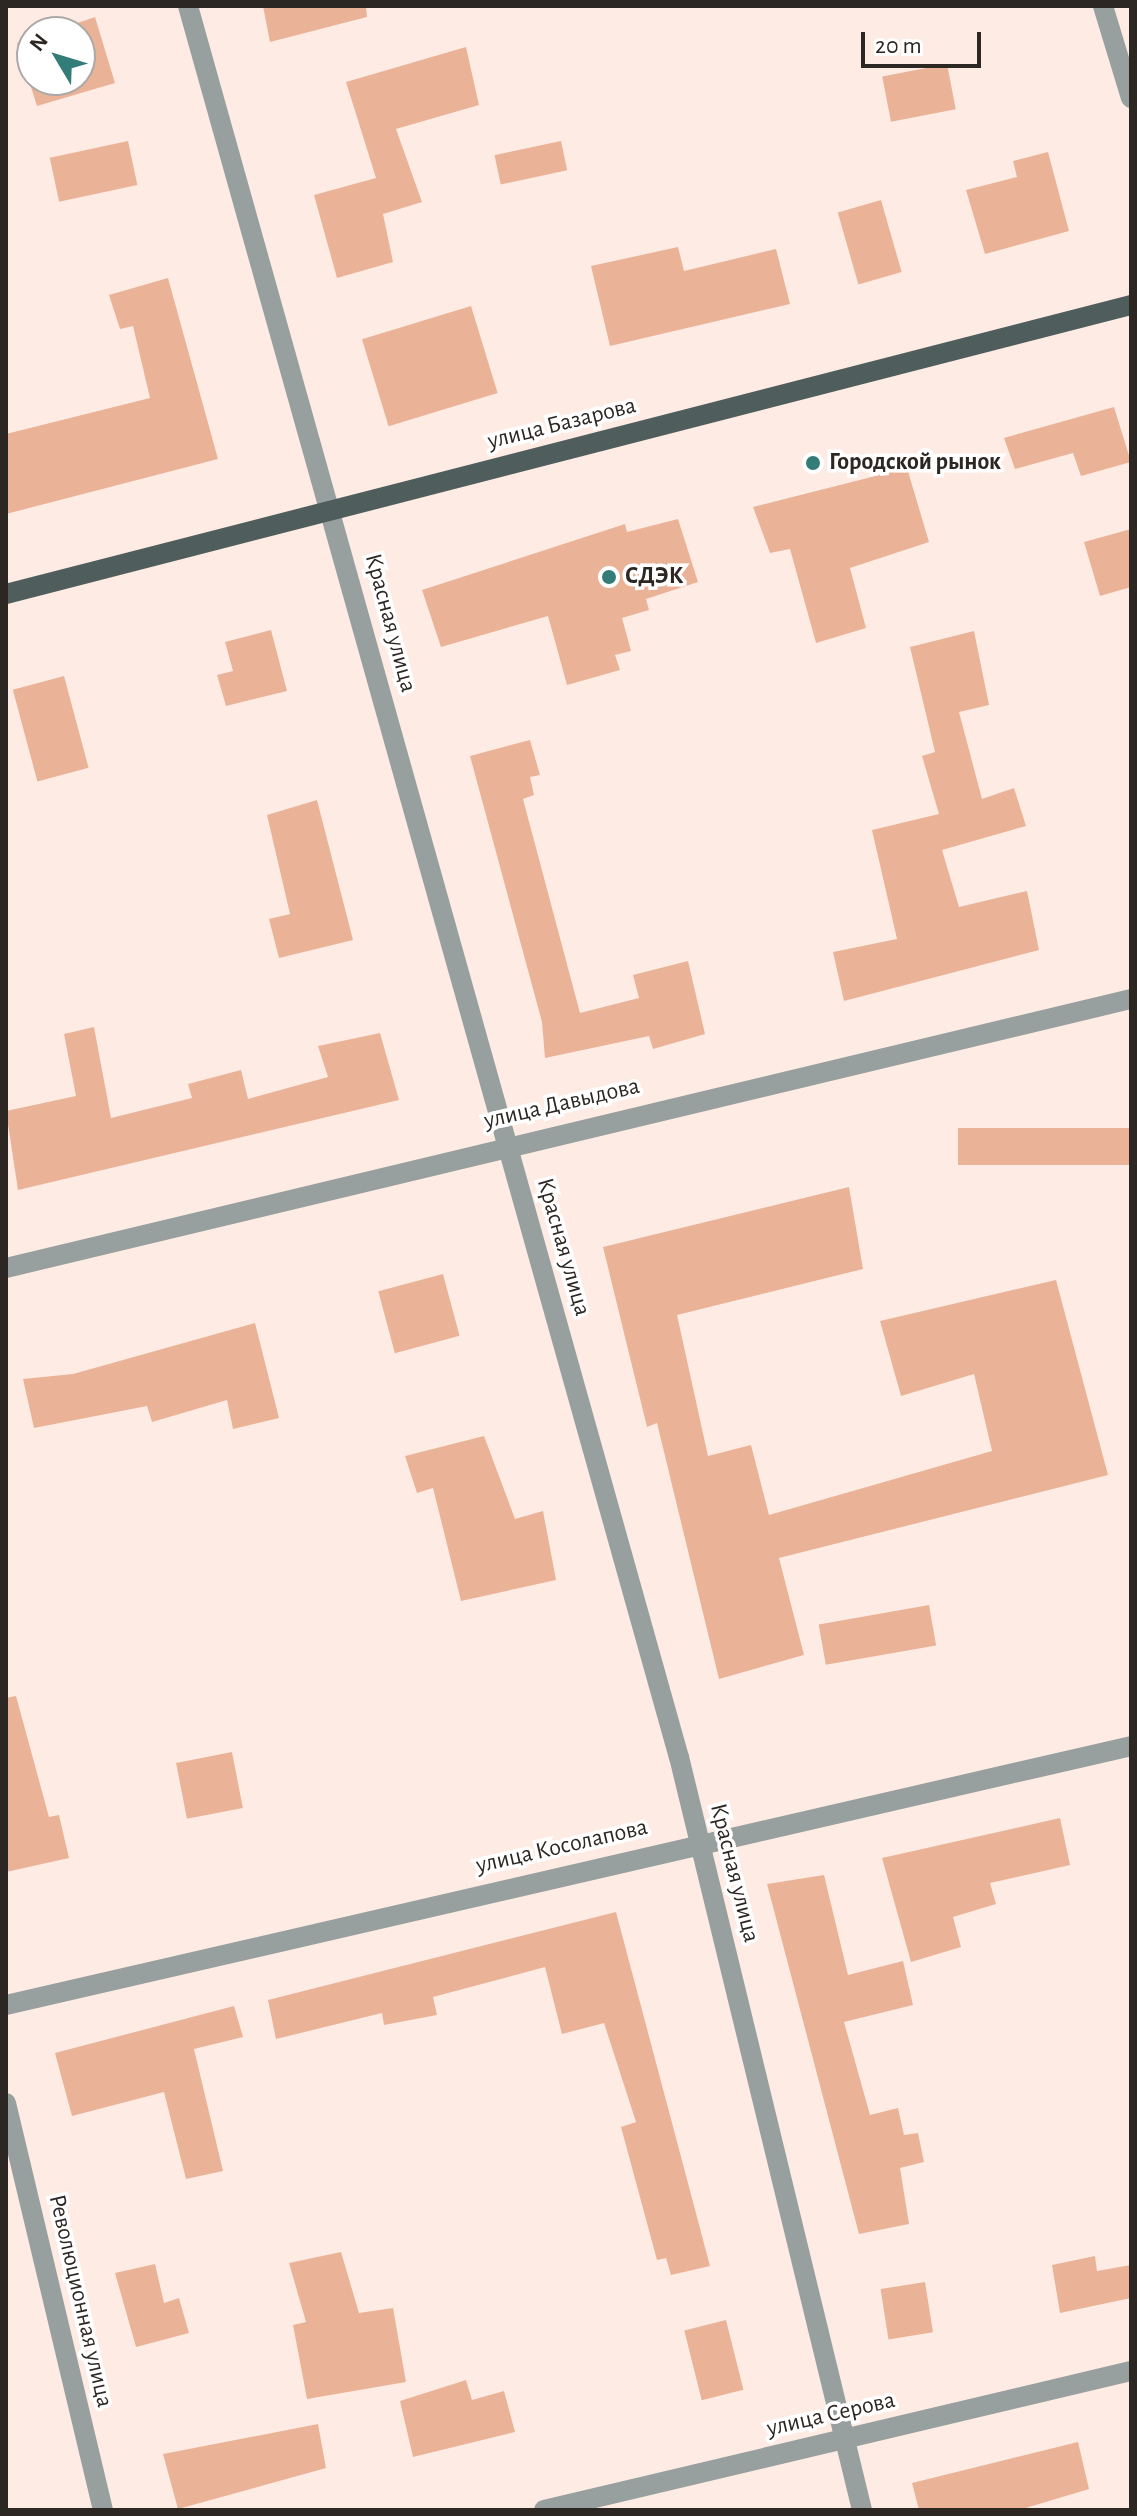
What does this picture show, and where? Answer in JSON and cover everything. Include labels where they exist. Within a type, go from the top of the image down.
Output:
[{"type":"main road","name":"улица Базарова","points":[[6,594],[1131,305]]},
{"type":"street","name":"Красная улица","points":[[188,6],[331,510],[699,1841],[862,2510]]},
{"type":"street","points":[[1103,6],[1131,98]]},
{"type":"street","name":"улица Давыдова","points":[[6,1268],[507,1143],[1131,999]]},
{"type":"street","name":"улица Косолапова","points":[[6,2005],[699,1841],[1131,1746]]},
{"type":"street","name":"Революционная улица","points":[[6,2103],[103,2510]]},
{"type":"street","name":"улица Серова","points":[[544,2510],[1131,2371]]},
{"type":"building","points":[[263,6],[366,6],[367,17],[270,42]]},
{"type":"building","points":[[96,20],[115,83],[96,89]]},
{"type":"building","points":[[466,47],[479,105],[396,129],[422,202],[383,214],[393,262],[337,278],[314,195],[376,178],[346,82]]},
{"type":"building","points":[[947,64],[956,109],[891,122],[882,77]]},
{"type":"building","points":[[34,96],[71,96],[37,106]]},
{"type":"building","points":[[128,141],[137,185],[59,202],[50,158]]},
{"type":"building","points":[[561,141],[567,170],[501,184],[494,155]]},
{"type":"building","points":[[1048,152],[1069,231],[985,254],[966,190],[1017,177],[1013,161]]},
{"type":"building","points":[[881,200],[902,272],[858,284],[838,212]]},
{"type":"building","points":[[678,247],[684,271],[776,249],[790,304],[610,346],[591,266]]},
{"type":"building","points":[[168,278],[218,459],[6,514],[6,434],[150,398],[133,326],[120,329],[109,295]]},
{"type":"building","points":[[471,306],[498,393],[389,426],[362,339]]},
{"type":"building","points":[[1114,407],[1131,462],[1081,476],[1073,453],[1015,469],[1004,438]]},
{"type":"building","points":[[907,468],[929,542],[850,568],[866,628],[816,643],[790,549],[770,553],[753,507]]},
{"type":"building","points":[[678,519],[698,582],[646,599],[649,610],[622,618],[631,651],[615,655],[620,670],[567,685],[548,616],[441,647],[422,590],[625,524],[627,532]]},
{"type":"building","points":[[1131,529],[1131,587],[1100,596],[1084,542]]},
{"type":"building","points":[[271,630],[287,691],[226,706],[217,675],[233,671],[225,642]]},
{"type":"building","points":[[974,631],[989,705],[959,712],[982,799],[1014,788],[1026,826],[942,850],[959,907],[1027,891],[1039,950],[844,1001],[833,952],[897,939],[872,830],[939,814],[922,756],[935,752],[910,647]]},
{"type":"building","points":[[64,676],[89,768],[37,781],[13,690]]},
{"type":"building","points":[[530,740],[540,775],[530,777],[534,795],[523,799],[580,1013],[639,998],[633,975],[688,961],[705,1034],[653,1049],[649,1036],[545,1058],[542,1022],[470,756]]},
{"type":"building","points":[[317,800],[353,940],[279,958],[269,919],[290,914],[267,815]]},
{"type":"building","points":[[94,1027],[111,1118],[192,1098],[188,1084],[241,1070],[248,1099],[328,1077],[318,1046],[380,1033],[399,1100],[18,1190],[6,1111],[76,1096],[64,1034]]},
{"type":"building","points":[[958,1128],[1131,1128],[1131,1165],[958,1165]]},
{"type":"building","points":[[849,1187],[863,1269],[677,1315],[708,1456],[751,1445],[769,1515],[992,1451],[974,1374],[901,1396],[880,1321],[1056,1280],[1108,1475],[779,1558],[804,1655],[719,1679],[657,1423],[647,1427],[603,1247]]},
{"type":"building","points":[[443,1274],[460,1336],[395,1353],[378,1291]]},
{"type":"building","points":[[255,1323],[279,1418],[233,1429],[227,1400],[152,1422],[147,1406],[34,1428],[23,1379],[73,1374]]},
{"type":"building","points":[[484,1436],[515,1519],[543,1511],[556,1580],[461,1601],[433,1488],[417,1493],[405,1456]]},
{"type":"building","points":[[929,1605],[936,1645],[826,1665],[819,1624]]},
{"type":"building","points":[[16,1696],[49,1817],[59,1815],[69,1858],[6,1872],[6,1698]]},
{"type":"building","points":[[232,1752],[243,1808],[187,1819],[176,1763]]},
{"type":"building","points":[[1060,1818],[1070,1865],[990,1883],[996,1904],[953,1917],[961,1947],[911,1962],[882,1858]]},
{"type":"building","points":[[824,1875],[848,1975],[903,1961],[913,2005],[844,2022],[870,2115],[898,2108],[904,2135],[918,2133],[924,2162],[900,2168],[909,2224],[859,2234],[767,1884]]},
{"type":"building","points":[[616,1912],[710,2266],[671,2275],[666,2258],[657,2260],[621,2127],[636,2122],[604,2023],[562,2034],[545,1967],[433,1997],[437,2015],[384,2025],[382,2013],[276,2039],[268,2000]]},
{"type":"building","points":[[234,2006],[243,2037],[194,2049],[223,2171],[186,2179],[164,2092],[72,2116],[55,2053]]},
{"type":"building","points":[[341,2252],[359,2313],[393,2308],[406,2382],[307,2399],[293,2325],[306,2322],[289,2263]]},
{"type":"building","points":[[1095,2256],[1097,2271],[1131,2265],[1131,2298],[1060,2313],[1052,2265]]},
{"type":"building","points":[[155,2264],[164,2303],[179,2298],[189,2333],[136,2347],[115,2273]]},
{"type":"building","points":[[925,2282],[933,2332],[889,2339],[881,2289]]},
{"type":"building","points":[[726,2320],[743,2390],[702,2400],[684,2330]]},
{"type":"building","points":[[466,2380],[472,2400],[504,2391],[515,2432],[413,2457],[400,2401]]},
{"type":"building","points":[[318,2424],[326,2468],[178,2509],[163,2454]]},
{"type":"building","points":[[1078,2442],[1089,2489],[1019,2510],[919,2510],[912,2483]]},
{"type":"place","name":"Городской рынок","points":[[813,463]]},
{"type":"place","name":"СДЭК","points":[[609,577]]}]
